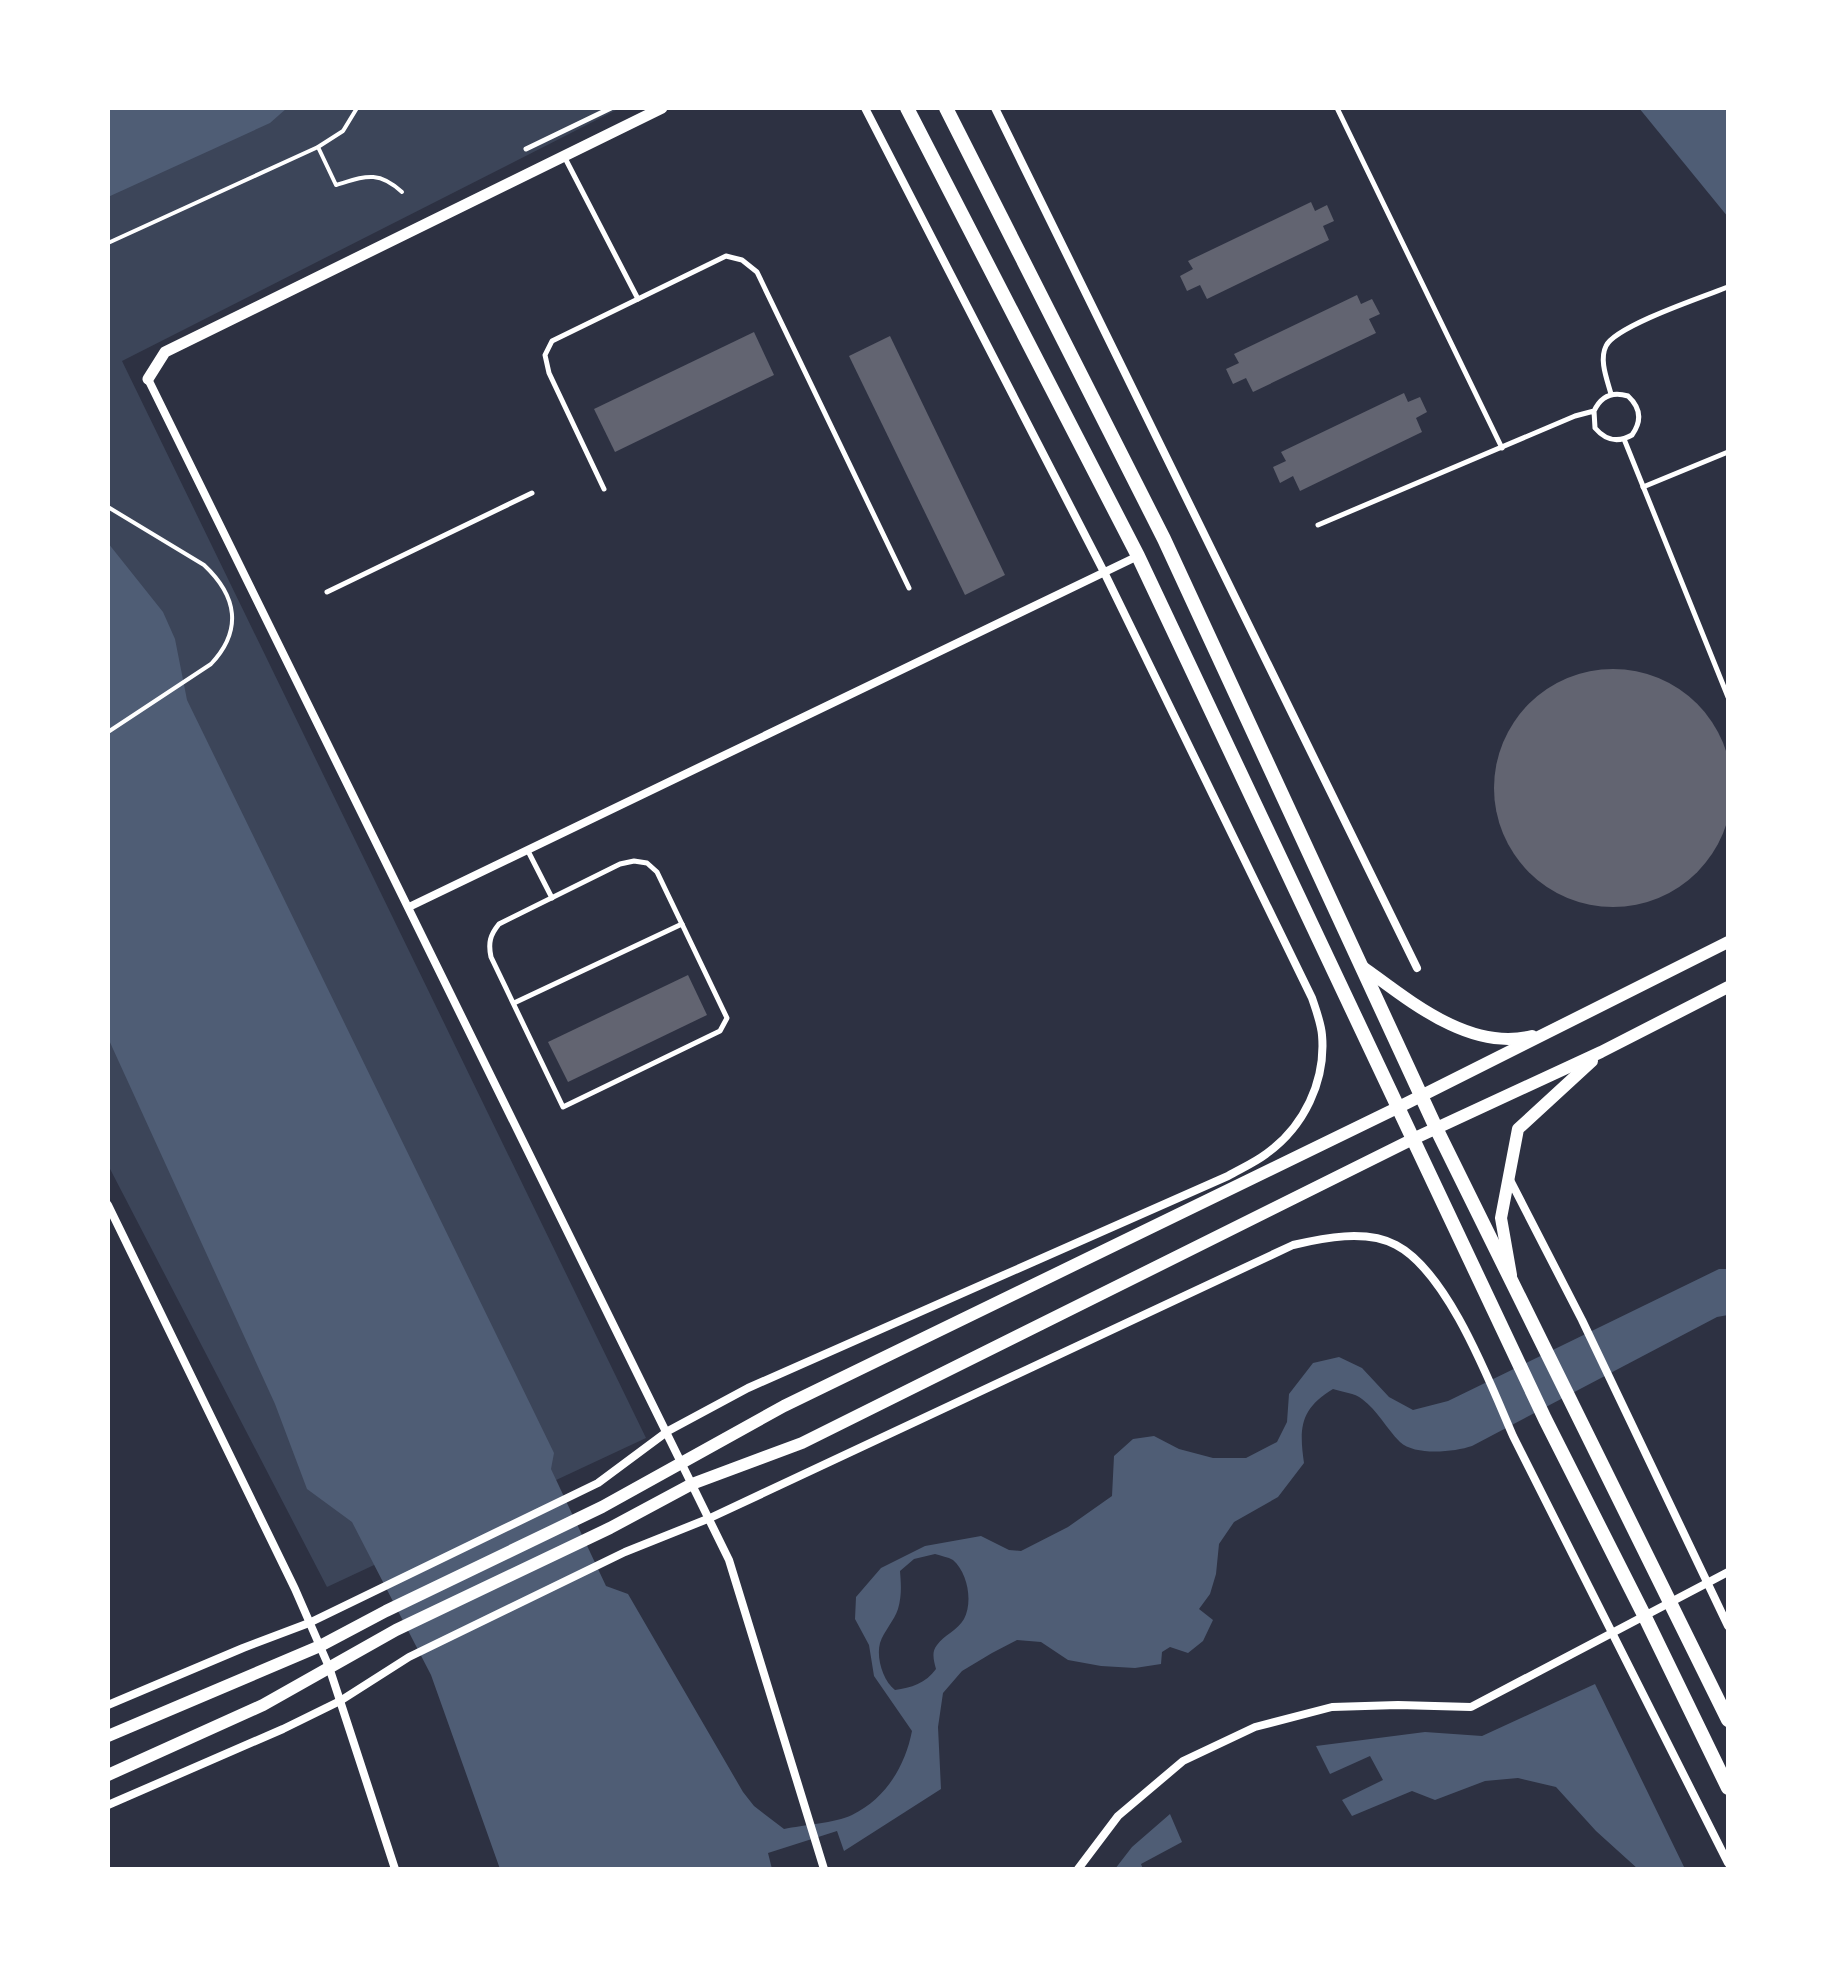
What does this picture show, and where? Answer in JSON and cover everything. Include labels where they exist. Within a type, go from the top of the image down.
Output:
[{"type":"main road","points":[[907,108],[1138,556],[1545,1419],[1728,1788]]},
{"type":"main road","points":[[946,108],[1164,539],[1436,1128],[1728,1720]]},
{"type":"main road","points":[[108,1736],[320,1646],[602,1507],[784,1406],[1555,1031],[1728,942]]},
{"type":"main road","points":[[1363,967],[1439,1019],[1466,1030],[1491,1037],[1521,1039],[1555,1031]]},
{"type":"main road","points":[[108,1775],[263,1705],[396,1630],[610,1528],[692,1484],[802,1443],[1413,1139],[1601,1052],[1728,987]]},
{"type":"main road","points":[[1513,1286],[1501,1218],[1518,1129],[1601,1052]]},
{"type":"street","points":[[661,108],[165,352],[148,379],[710,1518],[729,1560],[824,1869]]},
{"type":"street","points":[[108,1705],[309,1623],[598,1483],[668,1431],[748,1388],[1228,1176],[1267,1154],[1294,1128],[1313,1098],[1322,1061],[1322,1033],[1312,998],[1104,572],[865,108]]},
{"type":"street","points":[[995,108],[1417,968]]},
{"type":"street","points":[[409,907],[1138,556]]},
{"type":"street","points":[[1508,1175],[1582,1320],[1728,1626]]},
{"type":"street","points":[[108,1205],[320,1646],[395,1869]]},
{"type":"street","points":[[108,1805],[283,1729],[340,1701],[409,1657],[625,1552],[710,1518],[1293,1245],[1331,1236],[1367,1238],[1395,1244],[1429,1273],[1454,1311],[1483,1366],[1513,1436],[1728,1863]]},
{"type":"street","points":[[1078,1869],[1118,1816],[1183,1761],[1255,1727],[1332,1707],[1471,1707],[1728,1572]]},
{"type":"lane","points":[[526,149],[611,108]]},
{"type":"lane","points":[[1337,108],[1502,448]]},
{"type":"lane","points":[[564,155],[638,299]]},
{"type":"lane","points":[[604,489],[549,373],[545,355],[552,341],[726,256],[742,260],[757,272],[909,588]]},
{"type":"lane","points":[[1611,394],[1603,358],[1607,343],[1623,330],[1728,287]]},
{"type":"lane","points":[[1611,394],[1628,396],[1639,410],[1637,428],[1624,439],[1616,440],[1600,434],[1595,428],[1594,411],[1603,398],[1611,394]]},
{"type":"lane","points":[[1318,525],[1575,416],[1594,411]]},
{"type":"lane","points":[[1624,439],[1728,697]]},
{"type":"lane","points":[[1643,487],[1728,452]]},
{"type":"lane","points":[[327,592],[532,493]]},
{"type":"lane","points":[[528,851],[552,898]]},
{"type":"lane","points":[[634,861],[647,863],[657,872],[682,924],[727,1018],[720,1031],[563,1107],[491,957],[488,945],[491,933],[499,924],[620,864],[634,861]]},
{"type":"lane","points":[[514,1003],[682,924]]},
{"type":"path","points":[[108,243],[318,147],[343,131],[357,108]]},
{"type":"path","points":[[318,147],[336,185],[378,176],[390,180],[402,192]]},
{"type":"path","points":[[108,507],[204,565],[228,593],[233,610],[225,650],[211,664],[108,732]]},
{"type":"shaded area","points":[[108,108],[620,108],[122,361],[646,1438],[327,1587],[108,1165]]},
{"type":"shaded area","points":[[108,108],[287,108],[270,123],[108,197]]},
{"type":"shaded area","points":[[1639,108],[1724,108],[1728,113],[1728,217]]},
{"type":"shaded area","points":[[108,543],[163,612],[175,639],[187,700],[554,1453],[551,1469],[606,1586],[628,1594],[743,1792],[754,1806],[784,1829],[837,1820],[864,1808],[892,1780],[909,1744],[912,1731],[874,1676],[869,1645],[855,1619],[856,1597],[881,1568],[925,1546],[981,1536],[1009,1550],[1021,1551],[1068,1527],[1112,1496],[1114,1456],[1133,1439],[1154,1436],[1179,1449],[1213,1458],[1246,1458],[1277,1442],[1287,1422],[1289,1394],[1313,1363],[1339,1357],[1362,1368],[1389,1397],[1413,1410],[1448,1401],[1719,1269],[1728,1269],[1728,1315],[1717,1317],[1472,1446],[1455,1450],[1435,1452],[1407,1446],[1362,1399],[1333,1389],[1314,1404],[1304,1420],[1304,1463],[1278,1497],[1234,1522],[1219,1544],[1210,1594],[1199,1609],[1213,1620],[1203,1641],[1188,1653],[1170,1647],[1162,1652],[1161,1664],[1135,1668],[1068,1660],[1041,1642],[1017,1640],[992,1653],[962,1671],[943,1693],[938,1727],[941,1789],[844,1851],[837,1831],[768,1853],[772,1869],[500,1869],[431,1675],[352,1522],[307,1489],[275,1404],[108,1038]],"holes":[[[935,1554],[953,1560],[962,1572],[968,1596],[967,1612],[961,1623],[935,1648],[936,1669],[932,1674],[918,1684],[895,1690],[884,1675],[879,1649],[898,1609],[900,1571],[914,1559]]]},
{"type":"shaded area","points":[[1595,1684],[1685,1869],[1638,1869],[1596,1831],[1556,1787],[1518,1778],[1485,1781],[1435,1800],[1412,1791],[1352,1816],[1342,1800],[1383,1780],[1370,1756],[1330,1774],[1316,1746],[1425,1732],[1482,1736]]},
{"type":"shaded area","points":[[1170,1814],[1182,1842],[1141,1864],[1143,1869],[1115,1869],[1132,1847]]},
{"type":"building","points":[[1311,202],[1315,211],[1327,205],[1334,221],[1323,226],[1329,240],[1207,299],[1200,285],[1187,291],[1180,276],[1193,269],[1188,261]]},
{"type":"building","points":[[1357,295],[1361,304],[1372,299],[1380,314],[1369,319],[1376,333],[1253,392],[1246,378],[1233,384],[1226,369],[1239,363],[1234,354]]},
{"type":"building","points":[[754,332],[774,375],[615,452],[594,409]]},
{"type":"building","points":[[890,336],[1005,575],[965,595],[849,356]]},
{"type":"building","points":[[1404,393],[1408,402],[1420,397],[1427,412],[1416,418],[1422,432],[1300,491],[1293,476],[1280,483],[1273,467],[1286,461],[1281,452]]},
{"type":"building","points":[[1613,669],[1636,671],[1659,678],[1697,704],[1723,742],[1730,765],[1730,811],[1723,834],[1697,872],[1659,898],[1636,905],[1613,907],[1590,905],[1567,898],[1529,872],[1503,834],[1496,811],[1494,788],[1496,765],[1503,742],[1529,704],[1567,678],[1590,671]]},
{"type":"building","points":[[688,975],[707,1015],[568,1082],[548,1042]]}]
